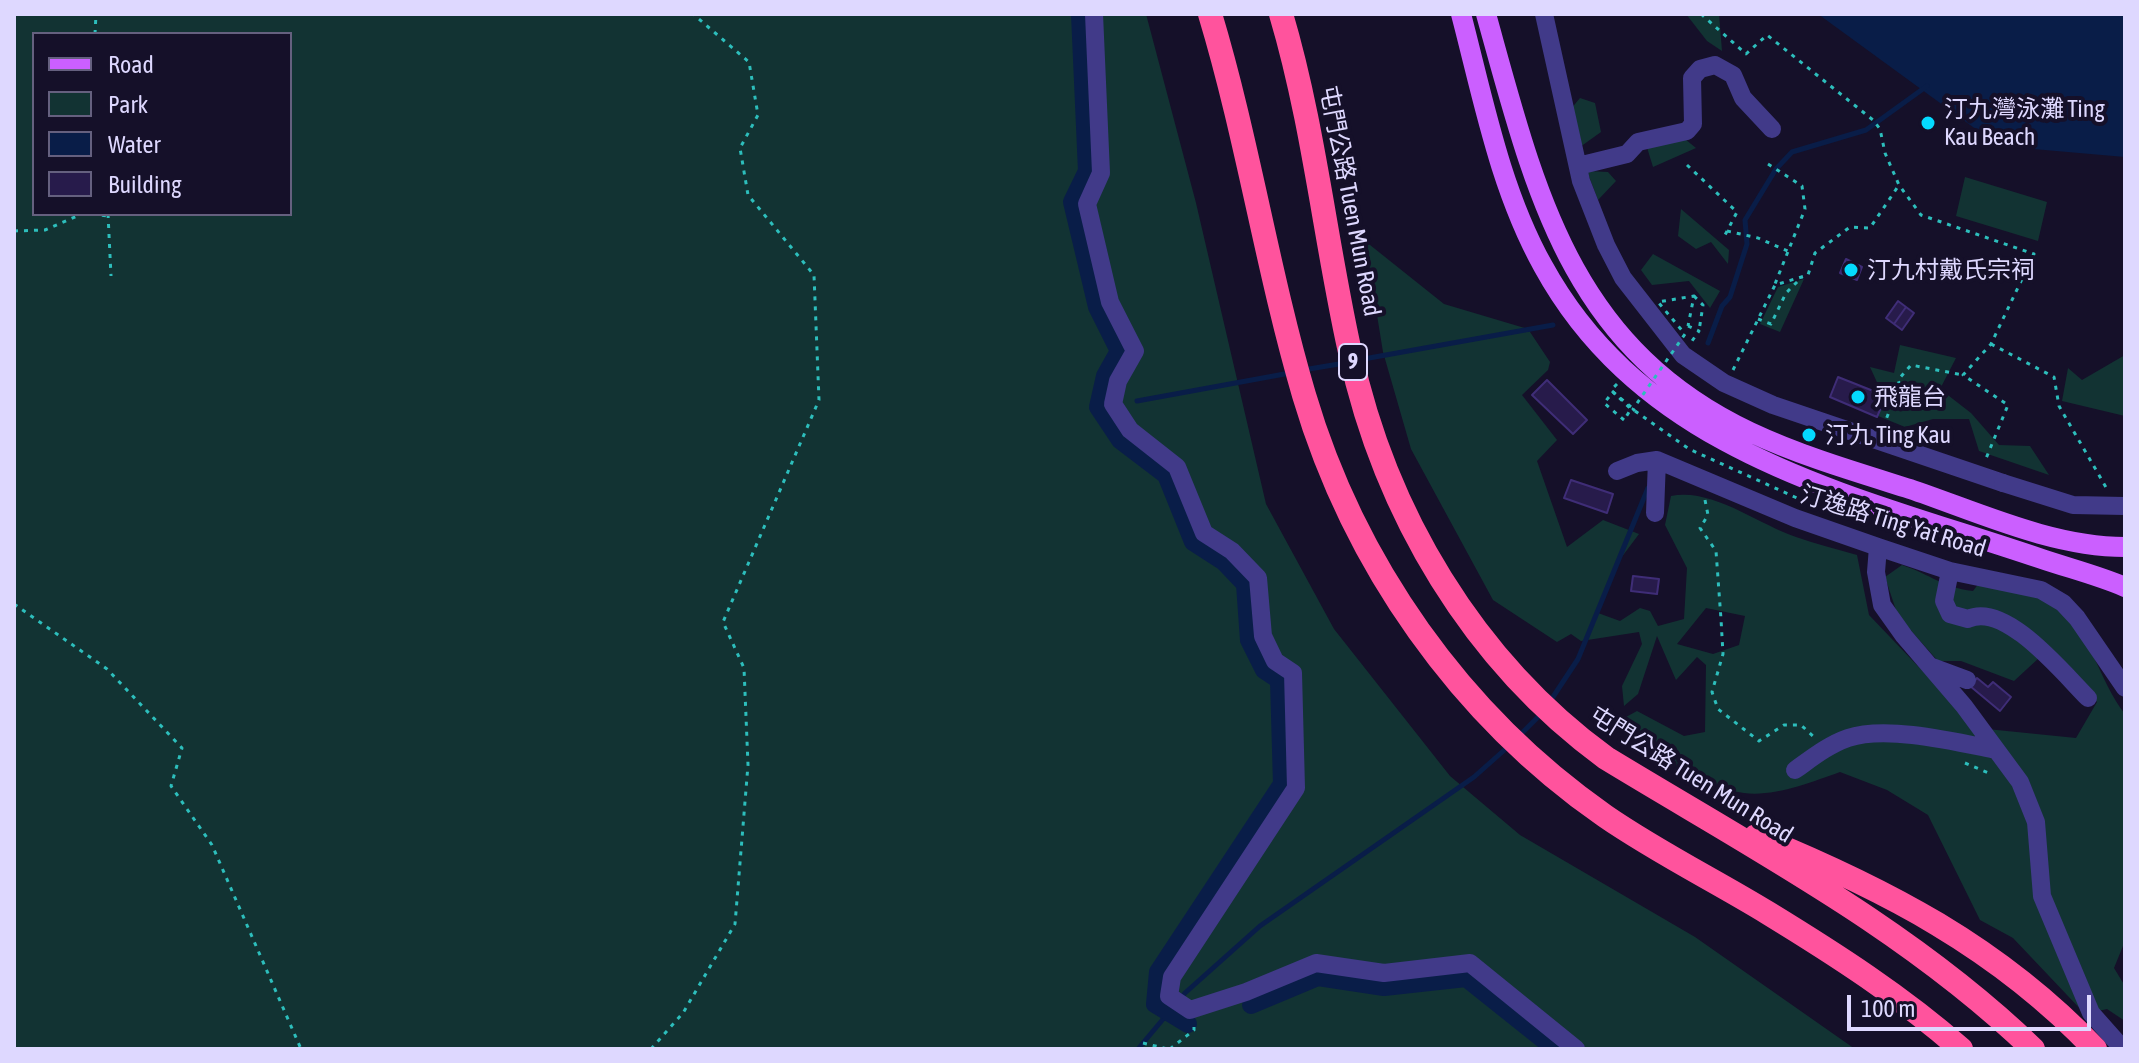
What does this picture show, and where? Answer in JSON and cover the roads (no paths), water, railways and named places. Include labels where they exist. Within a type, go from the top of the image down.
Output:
[{"type":"highway","points":[[1210,14],[1245,142],[1286,329],[1305,398],[1347,510],[1399,603],[1456,681],[1493,722],[1570,790],[1667,856],[1767,912],[1867,977],[1961,1049]]},
{"type":"highway","name":"屯門公路 Tuen Mun Road","points":[[1281,14],[1310,132],[1354,366],[1387,469],[1431,563],[1483,642],[1542,707],[1606,758],[1716,823],[1794,862],[1989,1007],[2033,1049]]},
{"type":"highway","points":[[1794,862],[1853,876],[1954,933],[2058,1010],[2095,1049]]},
{"type":"main road","points":[[1461,14],[1503,171],[1543,267],[1599,346],[1635,382],[1681,418],[1726,444],[1819,485],[2125,587]]},
{"type":"main road","points":[[1486,14],[1528,165],[1564,253],[1615,330],[1651,366],[1691,399],[1743,429],[1811,457],[2066,541],[2125,547]]},
{"type":"street","points":[[1094,14],[1101,173],[1087,204],[1110,302],[1135,351],[1118,381],[1113,404],[1130,430],[1177,467],[1204,533],[1232,551],[1258,578],[1263,636],[1275,661],[1293,673],[1296,788],[1172,977],[1169,996],[1196,1007],[1316,963],[1384,973],[1470,963],[1576,1049]]},
{"type":"street","points":[[1544,14],[1578,166],[1606,245],[1623,278],[1683,355],[1724,383],[1773,405],[2073,505],[2125,506]]},
{"type":"street","points":[[1578,166],[1627,154],[1638,142],[1687,131],[1693,124],[1692,78],[1700,69],[1715,65],[1733,75],[1743,98],[1772,129]]},
{"type":"street","points":[[1617,471],[1637,463],[1657,460],[1655,513]]},
{"type":"street","name":"汀逸路 Ting Yat Road","points":[[1657,460],[1691,466],[1795,518],[1950,571],[2020,583],[2063,603],[2125,688]]},
{"type":"street","points":[[1878,547],[1876,572],[1882,605],[2020,782],[2036,822],[2042,896],[2091,1013],[2123,1049]]},
{"type":"street","points":[[1950,571],[1944,601],[1950,614],[1968,619],[1979,614],[1995,617],[2018,630],[2088,698]]},
{"type":"street","points":[[1931,667],[1967,680]]},
{"type":"street","points":[[1795,770],[1834,744],[1873,734],[1996,750]]},
{"type":"water","points":[[1818,14],[2125,14],[2125,157],[1999,146]]},
{"type":"waterway","points":[[1080,14],[1087,171],[1072,202],[1097,307],[1119,351],[1105,376],[1098,407],[1120,440],[1166,475],[1193,542],[1224,562],[1245,584],[1249,640],[1264,670],[1279,680],[1282,784],[1158,972],[1155,1004],[1188,1024]]},
{"type":"waterway","points":[[1708,343],[1722,306],[1730,297],[1747,244],[1745,220],[1776,169],[1792,152],[1866,130],[1927,86]]},
{"type":"waterway","points":[[1358,360],[1553,325]]},
{"type":"waterway","points":[[1303,370],[1345,363]]},
{"type":"waterway","points":[[1137,401],[1290,373]]},
{"type":"waterway","points":[[1549,703],[1578,659],[1648,488]]},
{"type":"waterway","points":[[1520,735],[1541,714]]},
{"type":"waterway","points":[[1138,1049],[1185,993],[1260,926],[1474,777],[1510,745]]},
{"type":"waterway","points":[[1251,1005],[1318,977],[1384,987],[1466,978],[1555,1049]]},
{"type":"place","name":"汀九灣泳灘 Ting Kau Beach","points":[[1928,123]]},
{"type":"place","name":"汀九村戴氏宗祠","points":[[1851,270]]},
{"type":"place","name":"飛龍台","points":[[1858,397]]},
{"type":"place","name":"汀九 Ting Kau","points":[[1809,435]]}]
